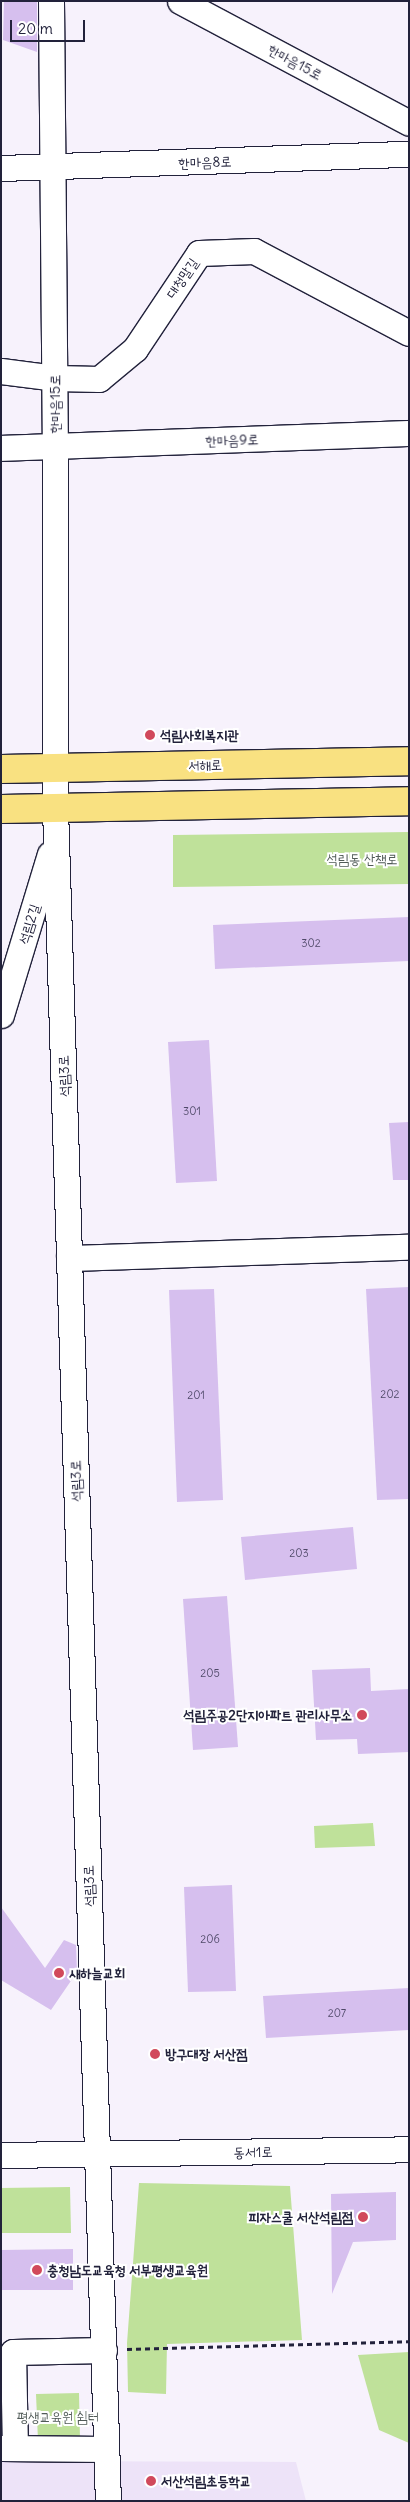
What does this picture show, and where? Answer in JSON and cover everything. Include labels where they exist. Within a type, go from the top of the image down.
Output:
[{"type":"main road","name":"서해로","points":[[1,769],[409,761]]},
{"type":"main road","points":[[1,809],[56,820],[409,801]]},
{"type":"street","name":"한마음15로","points":[[50,1],[56,447],[56,820]]},
{"type":"street","name":"한마음15로","points":[[180,1],[409,123]]},
{"type":"street","name":"한마음8로","points":[[1,168],[409,154]]},
{"type":"street","name":"대청말길","points":[[1,371],[55,378],[99,379],[135,349],[199,253],[254,251],[409,333]]},
{"type":"street","name":"한마음9로","points":[[1,448],[409,433]]},
{"type":"street","name":"석림2길","points":[[1,1015],[56,820]]},
{"type":"street","name":"석림3로","points":[[56,820],[97,2154]]},
{"type":"street","points":[[69,1258],[409,1246]]},
{"type":"street","name":"동서1로","points":[[1,2155],[409,2149]]},
{"type":"street","points":[[97,2154],[108,2501]]},
{"type":"street","points":[[104,2350],[13,2352],[8,2448],[106,2449]]},
{"type":"path","points":[[104,2350],[409,2341]]},
{"type":"shaded area","name":"서산석림초등학교","points":[[1,2461],[296,2462],[306,2501],[1,2501]]},
{"type":"green space","name":"석림동 산책로","points":[[409,832],[409,884],[173,887],[173,835]]},
{"type":"green space","points":[[373,1823],[375,1846],[315,1848],[314,1826]]},
{"type":"green space","points":[[139,2183],[290,2186],[302,2340],[167,2344],[166,2394],[128,2392],[127,2343]]},
{"type":"green space","points":[[70,2187],[71,2233],[1,2233],[1,2188]]},
{"type":"green space","points":[[409,2352],[409,2443],[379,2430],[358,2355]]},
{"type":"green space","name":"평생교육원 쉼터","points":[[79,2393],[80,2440],[38,2441],[36,2394]]},
{"type":"building","points":[[4,1],[37,1],[37,52],[3,40]]},
{"type":"building","points":[[409,917],[409,961],[215,969],[213,925]]},
{"type":"building","points":[[209,1040],[217,1181],[176,1183],[168,1042]]},
{"type":"building","points":[[409,1122],[409,1180],[393,1180],[389,1123]]},
{"type":"building","points":[[409,1287],[409,1499],[377,1500],[366,1289]]},
{"type":"building","points":[[214,1289],[223,1500],[177,1502],[169,1290]]},
{"type":"building","points":[[353,1527],[357,1569],[245,1580],[241,1537]]},
{"type":"building","points":[[227,1596],[238,1747],[193,1750],[183,1599]]},
{"type":"building","name":"석림주공2단지아파트 관리사무소","points":[[370,1668],[371,1691],[409,1689],[409,1752],[358,1754],[357,1739],[316,1740],[312,1670]]},
{"type":"building","points":[[232,1885],[236,1991],[188,1992],[184,1887]]},
{"type":"building","points":[[1,1907],[45,1968],[64,1940],[76,1945],[77,1972],[51,2010],[1,1980]]},
{"type":"building","points":[[409,1988],[409,2030],[266,2038],[263,1996]]},
{"type":"building","name":"피자스쿨 서산석림점","points":[[396,2192],[396,2240],[353,2242],[332,2294],[331,2194]]},
{"type":"building","name":"충청남도교육청 서부평생교육원","points":[[73,2249],[73,2290],[1,2290],[1,2250]]},
{"type":"place","name":"석림사회복지관","points":[[150,735]]},
{"type":"place","name":"석림주공2단지아파트 관리사무소","points":[[362,1715]]},
{"type":"place","name":"새하늘교회","points":[[59,1973]]},
{"type":"place","name":"방구대장 서산점","points":[[155,2054]]},
{"type":"place","name":"피자스쿨 서산석림점","points":[[363,2217]]},
{"type":"place","name":"충청남도교육청 서부평생교육원","points":[[37,2270]]},
{"type":"place","name":"서산석림초등학교","points":[[151,2481]]}]
